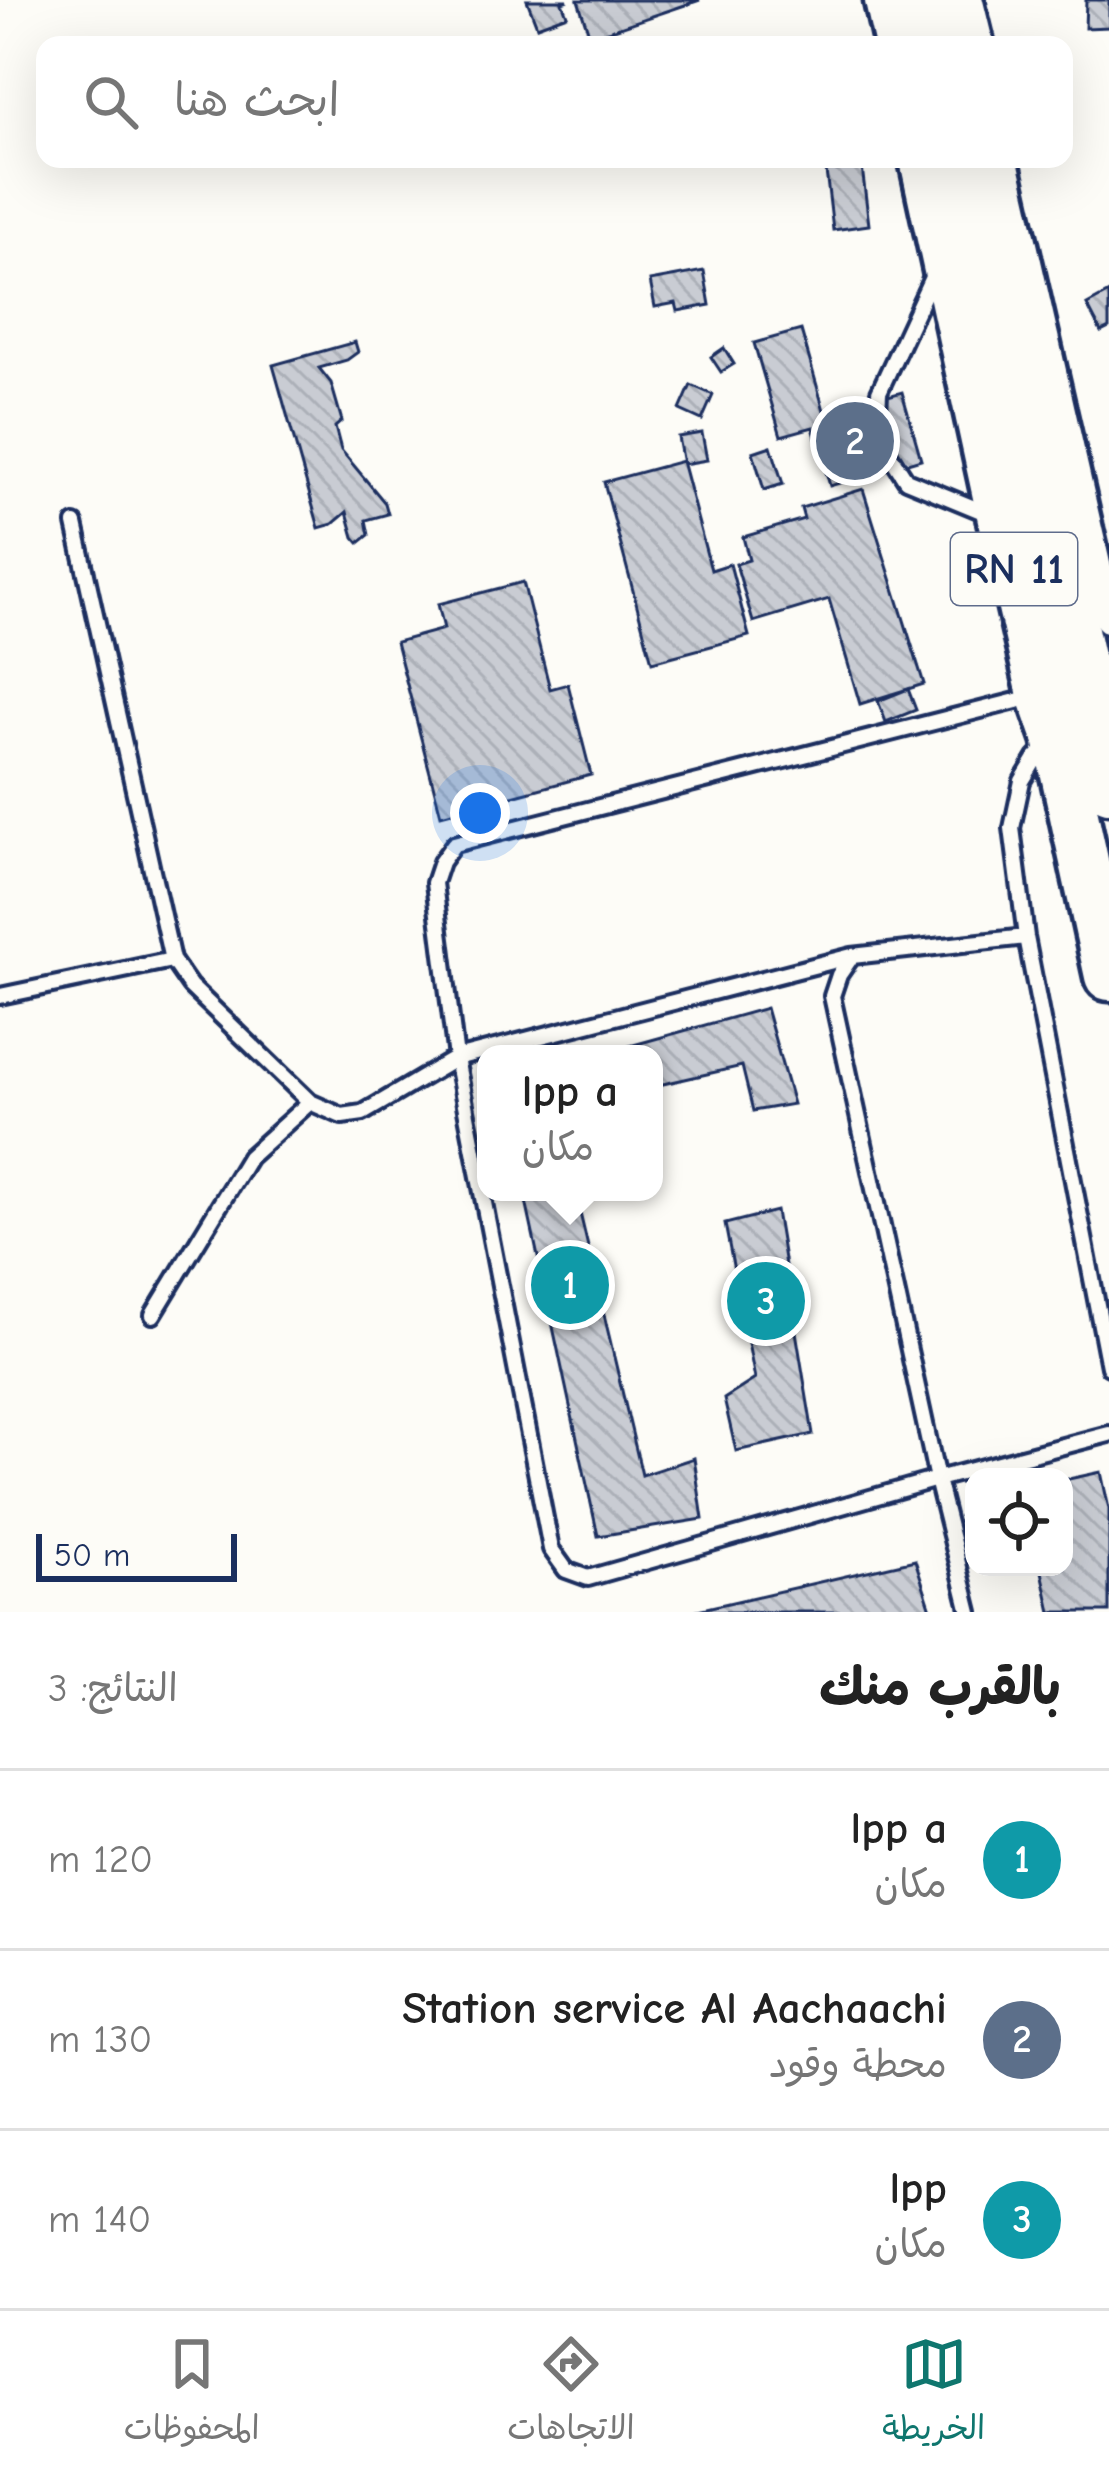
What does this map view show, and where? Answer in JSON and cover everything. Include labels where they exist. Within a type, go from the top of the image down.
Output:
[{"type":"highway","points":[[889,0],[897,36]]},
{"type":"highway","points":[[933,0],[941,36]]},
{"type":"highway","name":"RN 11","points":[[926,168],[1109,976]]},
{"type":"highway","name":"RN 11","points":[[971,168],[1109,788]]},
{"type":"street","points":[[969,0],[978,36]]},
{"type":"street","points":[[1006,168],[1109,619]]},
{"type":"lane","points":[[944,251],[879,392],[877,435],[906,480],[1002,519]]},
{"type":"lane","points":[[75,524],[172,960],[190,986],[310,1102],[342,1116],[363,1113],[456,1058],[477,1053]]},
{"type":"lane","points":[[1050,716],[1022,782],[1012,828],[1026,937],[1109,1367]]},
{"type":"lane","points":[[477,1167],[456,1058],[434,883],[454,844],[1050,716]]},
{"type":"lane","points":[[506,1045],[852,956],[1026,937]]},
{"type":"lane","points":[[852,956],[832,996],[970,1612]]},
{"type":"lane","points":[[0,996],[172,960]]},
{"type":"lane","points":[[153,1315],[249,1157],[310,1102]]},
{"type":"lane","points":[[484,1201],[551,1549],[566,1570],[588,1578],[1109,1434]]},
{"type":"building","points":[[527,0],[568,0],[562,2],[567,15],[537,26]]},
{"type":"building","points":[[578,0],[700,0],[593,36]]},
{"type":"building","points":[[1086,0],[1109,0],[1109,27],[1085,28]]},
{"type":"building","points":[[862,168],[869,225],[833,230],[826,171]]},
{"type":"building","points":[[704,271],[710,305],[678,311],[676,303],[655,307],[650,281]]},
{"type":"building","points":[[1109,293],[1109,328],[1101,332],[1087,305]]},
{"type":"building","points":[[801,330],[825,414],[902,392],[921,459],[830,486],[813,427],[781,436],[754,343]]},
{"type":"building","points":[[355,342],[358,352],[347,360],[319,368],[331,383],[342,421],[335,427],[341,450],[385,503],[388,514],[366,520],[369,535],[359,543],[347,512],[319,528],[273,365]]},
{"type":"building","points":[[724,348],[734,364],[721,372],[711,357]]},
{"type":"building","points":[[691,385],[713,395],[702,420],[680,410]]},
{"type":"building","points":[[702,433],[707,460],[683,464],[678,437]]},
{"type":"building","points":[[771,446],[783,484],[764,490],[753,452]]},
{"type":"building","points":[[682,461],[711,570],[730,564],[749,636],[652,662],[604,482]]},
{"type":"building","points":[[863,489],[924,684],[860,704],[829,599],[753,622],[736,564],[749,560],[743,537],[804,519],[801,508]]},
{"type":"building","points":[[523,582],[550,689],[568,684],[591,775],[441,815],[396,642],[444,629],[438,604]]},
{"type":"building","points":[[908,689],[916,710],[886,722],[878,701]]},
{"type":"building","points":[[766,1008],[793,1104],[753,1111],[742,1066],[663,1084],[663,1045],[633,1045]]},
{"type":"building","points":[[526,1201],[577,1201],[642,1475],[694,1458],[703,1519],[598,1536]]},
{"type":"building","points":[[776,1211],[813,1434],[736,1451],[724,1399],[755,1379],[725,1224]]},
{"type":"building","points":[[1101,1472],[1109,1509],[1109,1612],[1051,1612],[1043,1576],[1073,1576],[1073,1478]]},
{"type":"building","points":[[915,1560],[932,1612],[689,1612]]},
{"type":"place","name":"Station service Al Aachaachi","points":[[855,441]]},
{"type":"place","name":"lpp a","points":[[570,1285]]},
{"type":"place","name":"lpp","points":[[766,1301]]}]
